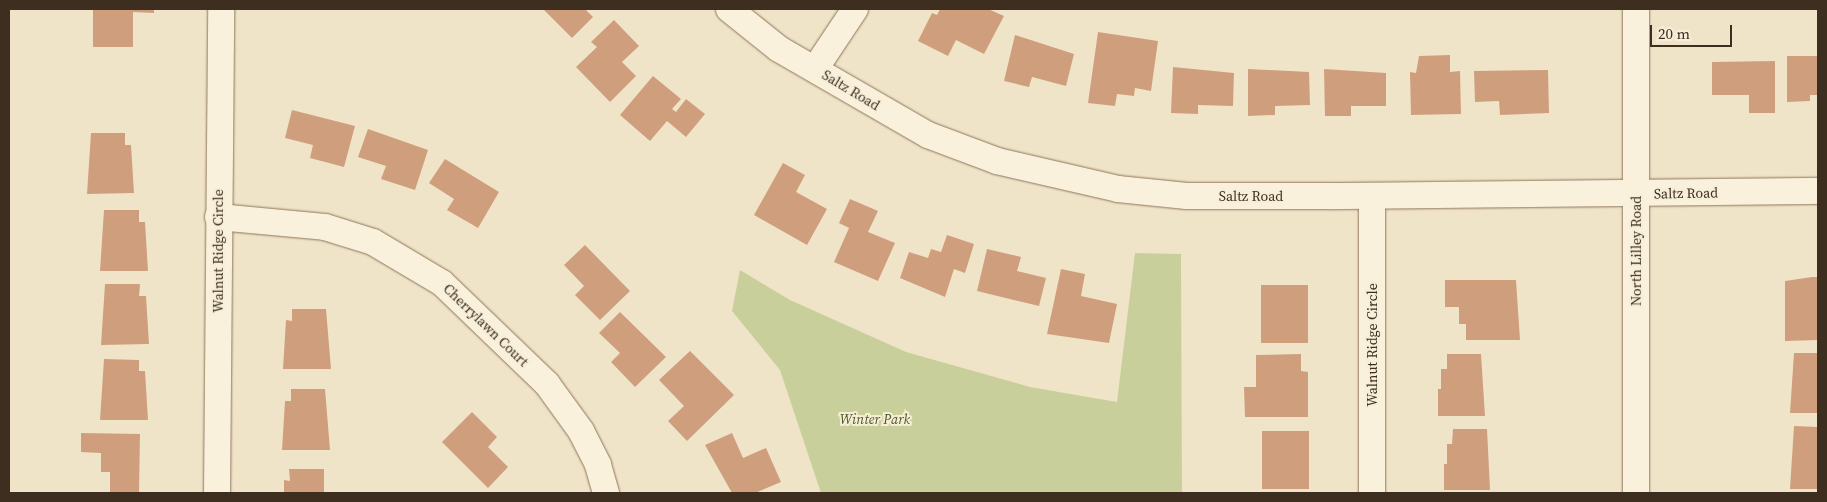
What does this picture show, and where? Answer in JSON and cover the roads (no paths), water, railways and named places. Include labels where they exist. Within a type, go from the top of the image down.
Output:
[{"type":"street","name":"Walnut Ridge Circle","points":[[217,493],[221,9]]},
{"type":"street","name":"Saltz Road","points":[[729,9],[779,49],[816,68],[928,135],[997,161],[1057,177],[1118,189],[1187,196],[1818,191]]},
{"type":"street","points":[[816,68],[856,9]]},
{"type":"street","name":"North Lilley Road","points":[[1636,9],[1636,493]]},
{"type":"street","name":"Walnut Ridge Circle","points":[[1372,196],[1372,493]]},
{"type":"street","name":"Cherrylawn Court","points":[[218,217],[325,227],[373,242],[442,283],[547,384],[581,431],[598,465],[606,493]]},
{"type":"park label","name":"Winter Park","points":[[875,419]]}]
